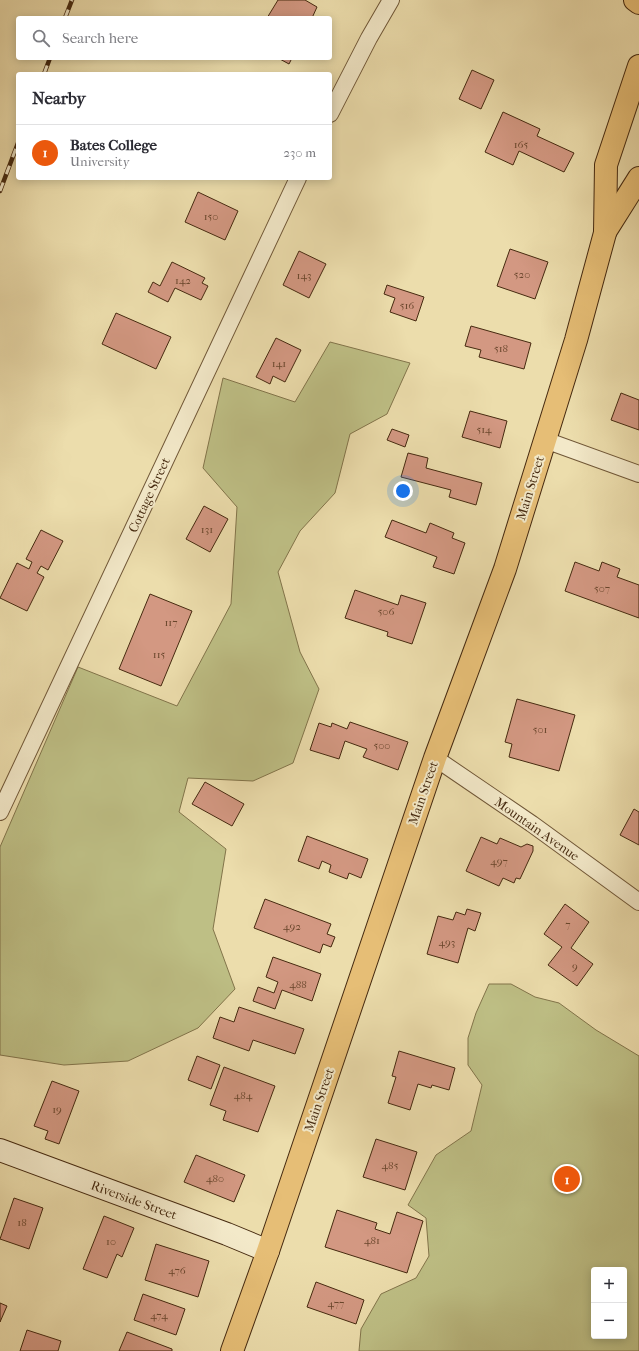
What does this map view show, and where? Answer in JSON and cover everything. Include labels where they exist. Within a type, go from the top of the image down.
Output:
[{"type":"main road","points":[[635,0],[639,3]]},
{"type":"main road","name":"Main Street","points":[[232,1351],[268,1251],[435,758],[505,569],[576,340],[605,233],[606,165],[639,66]]},
{"type":"main road","name":"Main Street","points":[[605,233],[639,178]]},
{"type":"street","points":[[332,110],[391,0]]},
{"type":"street","name":"Cottage Street","points":[[0,812],[297,180]]},
{"type":"street","points":[[545,440],[639,474]]},
{"type":"street","name":"Mountain Avenue","points":[[435,758],[532,824],[639,902]]},
{"type":"street","name":"Riverside Street","points":[[0,1150],[227,1234],[268,1251]]},
{"type":"green space","points":[[330,342],[410,363],[387,414],[350,434],[335,493],[300,531],[278,572],[300,652],[319,689],[293,763],[253,781],[188,778],[179,812],[226,849],[213,929],[235,989],[198,1028],[128,1061],[64,1065],[0,1055],[0,847],[78,667],[177,706],[231,604],[237,507],[203,468],[223,378],[295,402]]},
{"type":"green space","points":[[489,984],[511,984],[535,997],[559,1003],[596,1030],[639,1056],[639,1351],[359,1351],[361,1329],[381,1294],[416,1278],[429,1256],[426,1218],[408,1205],[436,1155],[471,1131],[482,1085],[468,1065],[468,1038],[476,1013]]},
{"type":"building","points":[[278,0],[305,0],[317,7],[313,16],[268,16]]},
{"type":"building","points":[[282,60],[291,60],[289,64]]},
{"type":"building","points":[[472,70],[494,80],[481,109],[459,99]]},
{"type":"building","points":[[503,112],[540,129],[537,136],[574,153],[564,172],[519,151],[513,165],[485,152]]},
{"type":"building","points":[[198,192],[238,211],[225,240],[185,222]]},
{"type":"building","points":[[510,249],[548,262],[535,299],[497,286]]},
{"type":"building","points":[[299,251],[326,264],[309,298],[283,285]]},
{"type":"building","points":[[172,262],[205,278],[202,283],[208,286],[201,300],[175,288],[168,302],[148,292],[153,282],[160,286]]},
{"type":"building","points":[[387,285],[424,297],[416,321],[390,312],[395,298],[384,294]]},
{"type":"building","points":[[116,313],[171,337],[156,369],[102,344]]},
{"type":"building","points":[[471,326],[531,343],[524,369],[479,357],[481,350],[465,346]]},
{"type":"building","points":[[276,338],[301,350],[285,382],[273,376],[270,384],[256,377]]},
{"type":"building","points":[[621,393],[639,400],[639,430],[611,420]]},
{"type":"building","points":[[470,411],[507,421],[500,448],[462,437]]},
{"type":"building","points":[[392,429],[409,435],[405,447],[387,440]]},
{"type":"building","points":[[408,453],[428,458],[426,468],[482,483],[476,505],[449,497],[451,490],[401,477]]},
{"type":"building","points":[[204,506],[228,519],[210,552],[186,539]]},
{"type":"building","points":[[392,520],[426,533],[430,523],[454,533],[452,538],[465,543],[454,574],[433,567],[437,557],[385,537]]},
{"type":"building","points":[[41,530],[63,541],[48,570],[41,566],[37,573],[44,577],[27,611],[0,598],[17,563],[29,569],[32,562],[26,559]]},
{"type":"building","points":[[575,562],[599,571],[602,562],[620,569],[617,577],[639,585],[639,618],[565,591]]},
{"type":"building","points":[[355,590],[398,605],[401,595],[426,603],[412,644],[387,636],[388,632],[345,618]]},
{"type":"building","points":[[150,594],[192,611],[161,686],[119,669]]},
{"type":"building","points":[[517,699],[575,715],[559,771],[509,757],[512,744],[505,742]]},
{"type":"building","points":[[350,722],[408,742],[398,770],[363,757],[367,749],[345,741],[339,759],[310,750],[319,723],[331,727],[332,723],[347,729]]},
{"type":"building","points":[[205,782],[244,804],[232,826],[192,804]]},
{"type":"building","points":[[634,809],[639,812],[639,845],[620,835]]},
{"type":"building","points":[[307,836],[368,859],[361,878],[349,873],[347,879],[329,872],[331,865],[322,861],[319,869],[298,861]]},
{"type":"building","points":[[481,837],[497,844],[500,838],[521,847],[527,844],[533,846],[533,851],[520,879],[516,878],[514,883],[503,878],[499,886],[466,871]]},
{"type":"building","points":[[265,899],[331,924],[327,934],[335,937],[331,947],[323,944],[320,953],[254,928]]},
{"type":"building","points":[[565,904],[589,922],[571,948],[593,964],[577,986],[548,965],[562,947],[544,934]]},
{"type":"building","points":[[467,909],[481,913],[475,931],[468,928],[458,963],[427,954],[438,916],[453,920],[456,912],[465,915]]},
{"type":"building","points":[[273,957],[321,974],[312,1001],[282,990],[275,1009],[253,1001],[258,987],[274,993],[278,982],[266,977]]},
{"type":"building","points":[[239,1007],[304,1029],[295,1054],[253,1040],[249,1051],[213,1038],[220,1017],[234,1022]]},
{"type":"building","points":[[399,1051],[455,1068],[449,1090],[432,1085],[431,1088],[418,1084],[410,1110],[388,1103],[396,1077],[392,1076]]},
{"type":"building","points":[[197,1056],[220,1065],[211,1089],[188,1080]]},
{"type":"building","points":[[224,1067],[275,1086],[258,1132],[223,1120],[226,1111],[210,1105]]},
{"type":"building","points":[[52,1081],[79,1091],[59,1144],[45,1139],[48,1131],[34,1126]]},
{"type":"building","points":[[376,1139],[417,1152],[405,1190],[363,1177]]},
{"type":"building","points":[[196,1155],[245,1175],[234,1202],[184,1182]]},
{"type":"building","points":[[14,1198],[43,1208],[29,1249],[0,1239]]},
{"type":"building","points":[[337,1210],[377,1223],[375,1229],[390,1234],[397,1212],[423,1221],[407,1273],[325,1247]]},
{"type":"building","points":[[104,1216],[134,1228],[122,1257],[117,1254],[107,1278],[83,1269]]},
{"type":"building","points":[[156,1244],[209,1261],[198,1297],[145,1280]]},
{"type":"building","points":[[316,1282],[364,1300],[356,1324],[307,1307]]},
{"type":"building","points":[[143,1294],[185,1309],[176,1335],[134,1320]]},
{"type":"building","points":[[0,1303],[7,1306],[0,1322]]},
{"type":"building","points":[[27,1330],[61,1341],[58,1351],[20,1351]]},
{"type":"building","points":[[127,1332],[172,1349],[172,1351],[119,1351]]},
{"type":"railway","points":[[66,16],[72,0]]},
{"type":"railway","points":[[45,72],[49,60]]},
{"type":"railway","points":[[0,191],[16,148]]},
{"type":"place","name":"Bates College","points":[[567,1179]]}]
